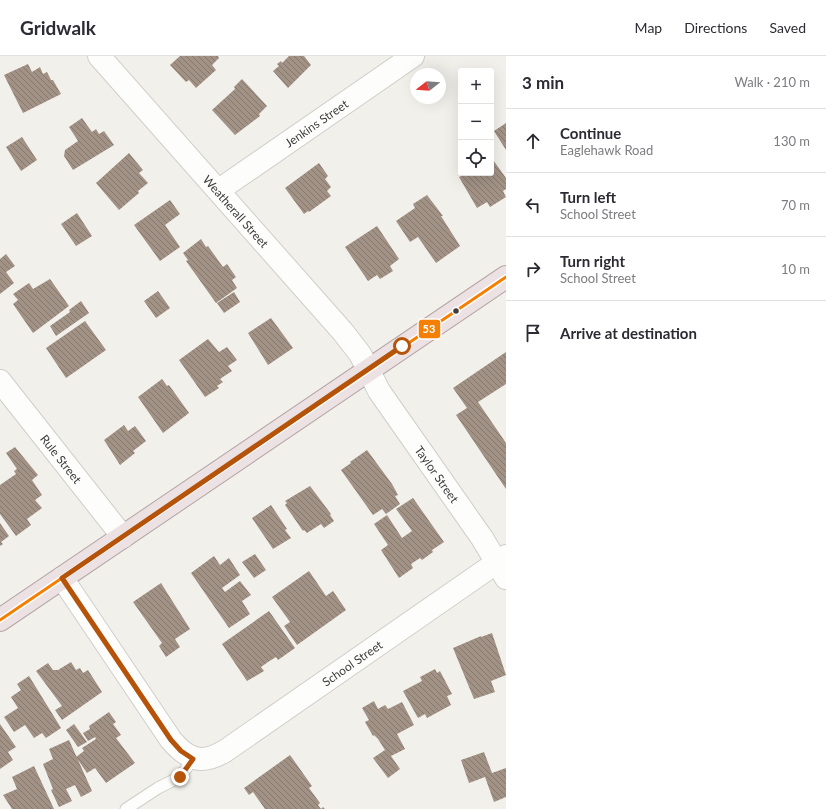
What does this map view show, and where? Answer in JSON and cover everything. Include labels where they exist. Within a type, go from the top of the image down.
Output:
[{"type":"main road","points":[[0,620],[368,369],[506,278]]},
{"type":"street","name":"Weatherall Street","points":[[99,56],[343,332],[360,354],[368,369]]},
{"type":"street","name":"Jenkins Street","points":[[219,190],[413,56]]},
{"type":"street","name":"Taylor Street","points":[[368,369],[387,402],[503,565]]},
{"type":"street","name":"Rule Street","points":[[0,381],[123,536]]},
{"type":"street","name":"School Street","points":[[193,759],[207,760],[225,751],[503,565]]},
{"type":"street","points":[[62,578],[171,740],[181,751],[193,759]]},
{"type":"lane","points":[[126,809],[158,788],[180,777],[193,759]]},
{"type":"building","points":[[180,56],[218,56],[219,58],[212,65],[216,70],[196,88],[189,80],[186,82],[170,65]]},
{"type":"building","points":[[289,56],[304,56],[311,65],[288,88],[273,71],[279,66],[277,64],[281,61],[282,63]]},
{"type":"building","points":[[28,64],[32,72],[40,67],[43,74],[47,72],[61,94],[23,113],[4,75]]},
{"type":"building","points":[[242,79],[267,106],[259,114],[260,116],[235,135],[212,110],[235,89],[234,87]]},
{"type":"building","points":[[82,118],[92,132],[96,129],[99,134],[104,131],[114,145],[73,170],[64,156],[65,150],[78,141],[69,127]]},
{"type":"building","points":[[506,123],[506,150],[494,131]]},
{"type":"building","points":[[22,137],[37,160],[21,171],[6,147]]},
{"type":"building","points":[[129,153],[143,170],[139,173],[148,183],[119,210],[96,183]]},
{"type":"building","points":[[494,161],[506,178],[506,189],[503,191],[506,197],[490,207],[487,202],[477,208],[459,177],[494,176]]},
{"type":"building","points":[[319,163],[328,176],[325,179],[331,187],[327,191],[331,196],[304,214],[285,188]]},
{"type":"building","points":[[427,195],[443,216],[441,216],[460,246],[436,263],[418,237],[410,242],[396,221],[415,208],[413,204]]},
{"type":"building","points":[[170,200],[180,214],[165,225],[180,247],[160,261],[134,225]]},
{"type":"building","points":[[77,213],[92,236],[76,246],[61,224]]},
{"type":"building","points":[[377,226],[399,259],[390,266],[393,271],[380,279],[377,275],[368,281],[345,247]]},
{"type":"building","points":[[201,239],[223,267],[227,264],[236,277],[232,280],[237,288],[216,303],[186,261],[188,260],[183,253]]},
{"type":"building","points":[[6,254],[15,266],[6,272],[14,283],[0,294],[0,259]]},
{"type":"building","points":[[50,279],[69,306],[33,333],[13,304],[18,300],[13,294],[29,283],[33,289]]},
{"type":"building","points":[[158,291],[170,308],[156,318],[144,301]]},
{"type":"building","points":[[234,292],[240,302],[224,313],[217,303]]},
{"type":"building","points":[[81,301],[89,313],[56,336],[50,326],[70,312],[69,310]]},
{"type":"building","points":[[271,318],[293,348],[268,365],[248,333]]},
{"type":"building","points":[[85,321],[106,350],[66,378],[46,348]]},
{"type":"building","points":[[208,339],[219,352],[227,347],[237,360],[228,366],[232,371],[220,379],[223,382],[217,386],[219,388],[205,397],[179,360]]},
{"type":"building","points":[[506,352],[506,384],[478,402],[506,443],[506,489],[456,415],[467,408],[453,388]]},
{"type":"building","points":[[162,379],[167,386],[169,385],[189,413],[163,433],[138,397]]},
{"type":"building","points":[[124,425],[128,431],[135,426],[146,441],[133,451],[135,453],[120,465],[104,440]]},
{"type":"building","points":[[15,447],[38,475],[32,480],[42,495],[35,500],[42,508],[27,519],[31,525],[16,536],[0,514],[0,485],[16,474],[14,471],[17,469],[6,453]]},
{"type":"building","points":[[367,450],[392,484],[398,495],[395,496],[400,504],[386,514],[382,509],[373,515],[341,470]]},
{"type":"building","points":[[310,486],[331,514],[330,515],[334,521],[324,528],[321,524],[307,533],[304,530],[303,531],[285,505],[287,503],[285,501]]},
{"type":"building","points":[[413,498],[444,542],[432,550],[433,552],[422,560],[420,558],[411,564],[413,568],[399,578],[381,550],[388,545],[374,524],[387,515],[402,538],[412,531],[396,509]]},
{"type":"building","points":[[271,505],[287,529],[285,530],[291,538],[273,549],[252,518]]},
{"type":"building","points":[[0,523],[9,536],[1,542],[3,544],[0,546]]},
{"type":"building","points":[[255,554],[266,570],[254,578],[242,562]]},
{"type":"building","points":[[214,556],[220,565],[229,558],[240,575],[222,588],[225,592],[240,581],[251,595],[242,601],[250,614],[229,628],[191,573]]},
{"type":"building","points":[[309,571],[326,596],[333,591],[346,610],[297,645],[284,626],[290,622],[272,597]]},
{"type":"building","points":[[161,583],[190,629],[175,639],[180,647],[166,657],[159,646],[162,643],[133,602]]},
{"type":"building","points":[[269,611],[295,648],[278,660],[276,657],[268,662],[261,667],[264,671],[247,681],[222,644]]},
{"type":"building","points":[[492,633],[506,675],[491,681],[495,692],[474,699],[453,648]]},
{"type":"building","points":[[71,662],[76,670],[80,668],[83,673],[88,670],[102,692],[62,720],[55,710],[62,706],[36,671],[48,663],[53,670],[58,670]]},
{"type":"building","points":[[435,669],[437,673],[440,671],[452,694],[447,696],[451,705],[427,718],[425,714],[418,718],[403,691],[422,681],[420,677]]},
{"type":"building","points":[[29,676],[61,728],[46,738],[42,733],[34,738],[25,725],[14,732],[4,717],[18,708],[11,697],[21,690],[17,684]]},
{"type":"building","points":[[374,701],[378,709],[385,705],[388,709],[402,702],[414,725],[397,734],[405,749],[391,756],[400,769],[388,778],[373,758],[385,750],[378,739],[374,735],[373,736],[365,722],[369,720],[362,708]]},
{"type":"building","points":[[109,712],[116,722],[113,724],[121,735],[116,738],[135,763],[106,783],[95,768],[87,773],[76,757],[84,751],[82,748],[96,739],[95,737],[88,741],[83,733],[90,729],[89,726]]},
{"type":"building","points":[[0,724],[16,747],[8,752],[13,760],[0,769]]},
{"type":"building","points":[[74,724],[87,742],[78,747],[66,730]]},
{"type":"building","points":[[69,740],[92,791],[81,797],[75,785],[66,789],[72,801],[59,807],[51,790],[53,789],[43,764],[53,759],[49,749]]},
{"type":"building","points":[[484,752],[492,773],[506,768],[506,797],[494,802],[485,777],[469,783],[461,760]]},
{"type":"building","points":[[290,755],[312,786],[309,788],[320,803],[318,805],[321,809],[265,809],[253,792],[249,795],[244,788]]},
{"type":"building","points":[[34,766],[54,809],[12,809],[3,795],[17,789],[12,777]]},
{"type":"transit line","name":"53","points":[[0,620],[506,277]]},
{"type":"route","points":[[180,777],[193,759],[181,751],[171,740],[62,578],[402,346]]}]
